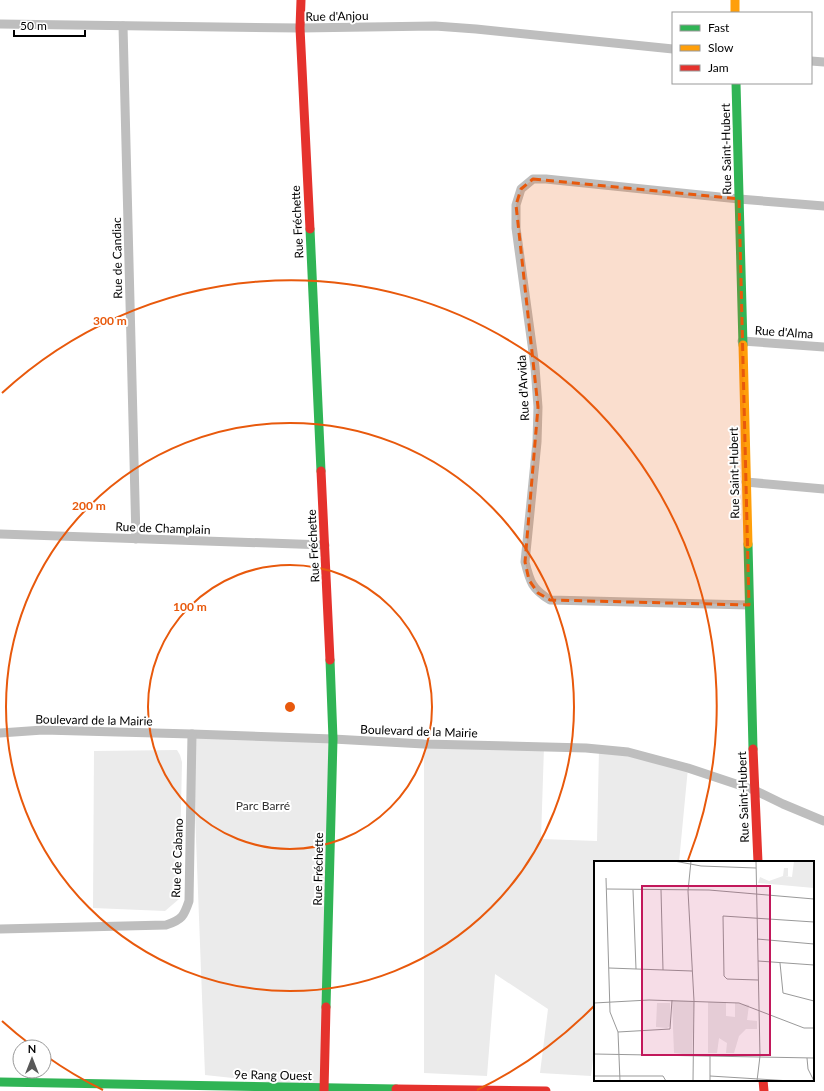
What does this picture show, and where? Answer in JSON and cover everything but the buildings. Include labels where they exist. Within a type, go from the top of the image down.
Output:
[{"type":"street","name":"Rue Fréchette","points":[[300,0],[300,28],[333,739],[324,1089]]},
{"type":"street","points":[[735,0],[735,12]]},
{"type":"street","name":"Rue d'Anjou","points":[[0,24],[300,28],[435,26],[672,49]]},
{"type":"street","name":"Rue de Candiac","points":[[123,26],[136,539]]},
{"type":"street","points":[[812,61],[824,62]]},
{"type":"street","name":"Rue Saint-Hubert","points":[[736,84],[754,790],[758,861]]},
{"type":"street","name":"Rue d'Arvida","points":[[749,605],[550,600],[538,593],[529,580],[525,562],[537,442],[538,407],[535,367],[516,228],[516,205],[521,190],[533,179],[546,179],[739,199],[824,206]]},
{"type":"street","name":"Rue d'Alma","points":[[742,341],[824,348]]},
{"type":"street","points":[[746,482],[824,489]]},
{"type":"street","name":"Rue de Champlain","points":[[0,534],[325,545]]},
{"type":"street","name":"Boulevard de la Mairie","points":[[0,733],[43,730],[192,734],[424,744],[586,748],[628,752],[688,768],[754,790],[824,821]]},
{"type":"street","name":"Rue de Cabano","points":[[0,929],[166,926],[178,922],[185,912],[189,901],[192,734]]},
{"type":"street","points":[[763,1081],[764,1091]]},
{"type":"street","name":"9e Rang Ouest","points":[[0,1082],[324,1089],[546,1091]]},
{"type":"highlighted area","points":[[533,179],[739,199],[749,605],[550,600],[538,593],[529,580],[525,562],[538,407],[516,205],[521,189]]},
{"type":"green space","name":"Parc Barré","points":[[192,734],[333,739],[324,1088],[205,1075]]},
{"type":"green space","points":[[424,744],[544,747],[541,839],[597,841],[599,749],[688,768],[679,861],[594,861],[594,1051],[591,1076],[540,1073],[548,1009],[495,974],[487,1076],[424,1073]]},
{"type":"green space","points":[[177,750],[182,762],[179,899],[165,911],[93,908],[94,751]]},
{"type":"traffic: fast","points":[[736,84],[743,345]]},
{"type":"traffic: fast","points":[[310,229],[321,471]]},
{"type":"traffic: fast","points":[[748,544],[753,749]]},
{"type":"traffic: fast","points":[[326,1007],[333,739],[330,660]]},
{"type":"traffic: fast","points":[[0,1082],[396,1089]]},
{"type":"traffic: slow","points":[[735,0],[735,12]]},
{"type":"traffic: slow","points":[[743,345],[748,544]]},
{"type":"traffic: jam","points":[[301,0],[300,28],[310,229]]},
{"type":"traffic: jam","points":[[321,471],[330,660]]},
{"type":"traffic: jam","points":[[753,749],[758,861]]},
{"type":"traffic: jam","points":[[324,1091],[326,1007]]},
{"type":"traffic: jam","points":[[763,1081],[764,1091]]},
{"type":"traffic: jam","points":[[396,1089],[546,1091]]}]
